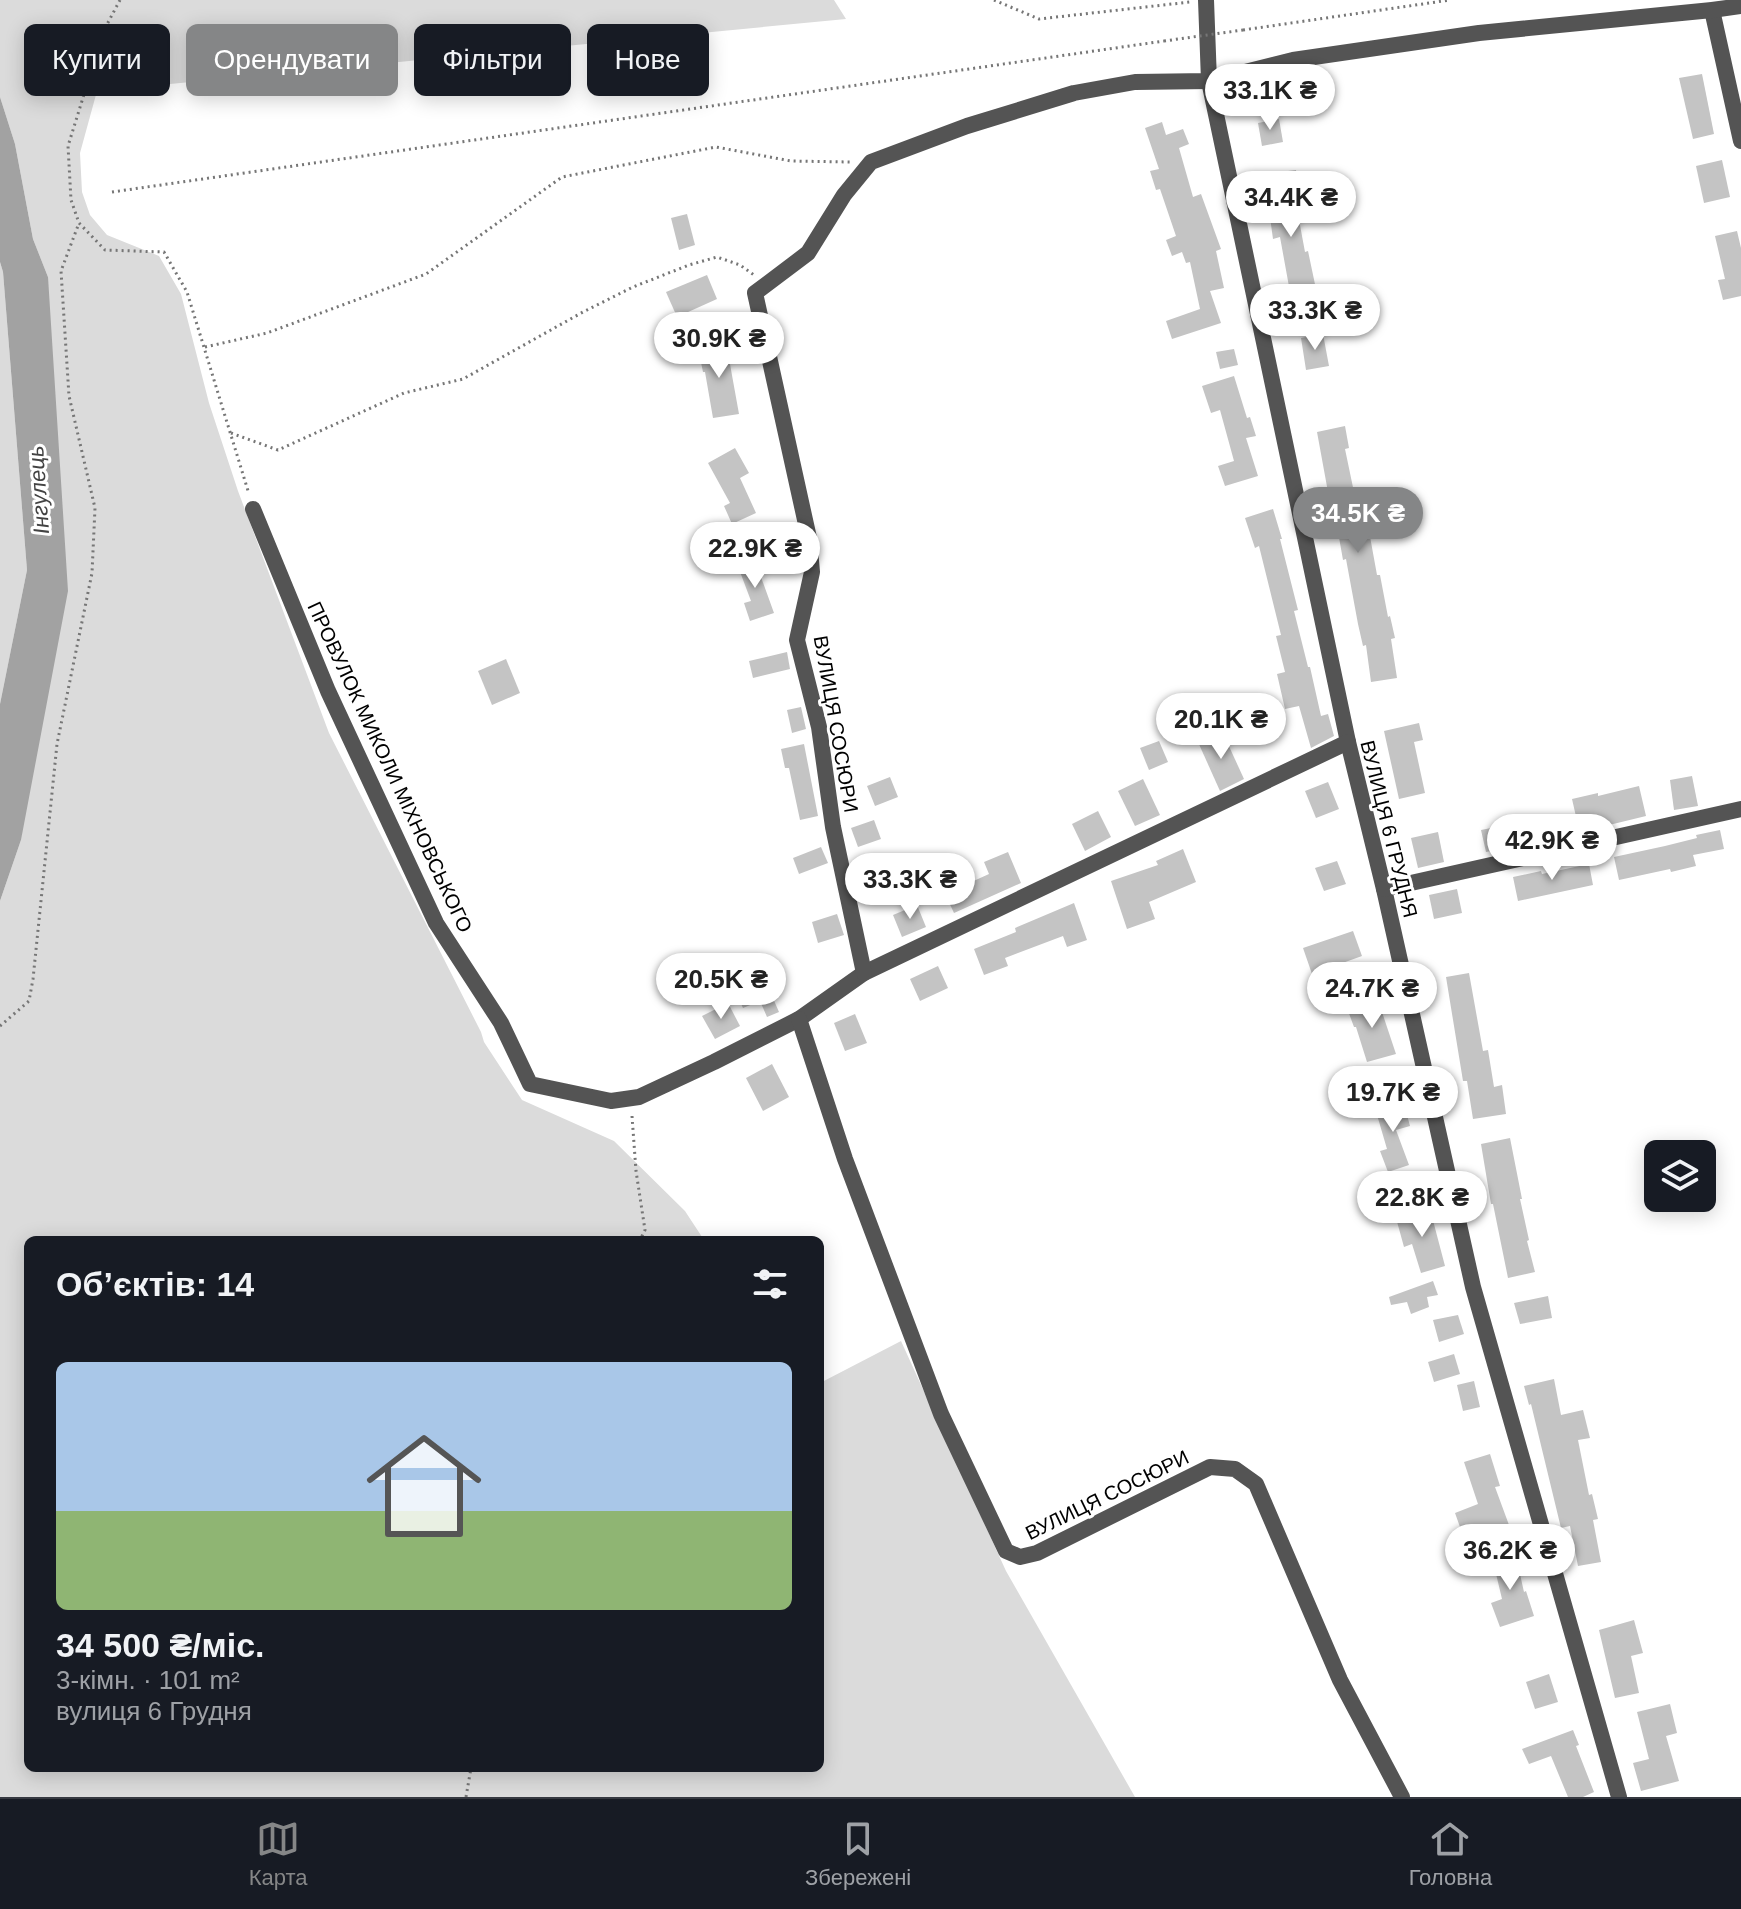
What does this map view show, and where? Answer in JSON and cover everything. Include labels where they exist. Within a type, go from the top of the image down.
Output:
[{"type":"street","name":"ВУЛИЦЯ 6 ГРУДНЯ","points":[[1206,0],[1209,81],[1348,742],[1473,1287],[1619,1797]]},
{"type":"street","points":[[761,289],[808,253],[844,195],[871,162],[967,126],[1074,93],[1135,82],[1209,81],[1293,60],[1479,33],[1741,6]]},
{"type":"street","points":[[1712,10],[1741,141]]},
{"type":"street","name":"ВУЛИЦЯ СОСЮРИ","points":[[761,289],[809,538],[812,572],[797,640],[819,727],[833,827],[864,973]]},
{"type":"street","name":"ПРОВУЛОК МИКОЛИ МІХНОВСЬКОГО","points":[[253,509],[328,691],[436,923],[501,1023],[530,1084],[611,1101],[639,1097],[799,1019],[864,973],[1348,742]]},
{"type":"street","points":[[1384,889],[1741,809]]},
{"type":"street","name":"ВУЛИЦЯ СОСЮРИ","points":[[799,1019],[845,1159],[941,1414],[1006,1551],[1020,1557],[1037,1553],[1210,1467],[1235,1469],[1256,1484],[1340,1680],[1402,1797]]},
{"type":"path","points":[[120,0],[104,30],[68,146],[71,200],[79,223],[105,250],[164,252],[187,292],[253,509]]},
{"type":"path","points":[[994,0],[1039,19],[1206,0]]},
{"type":"path","points":[[112,192],[1450,0]]},
{"type":"path","points":[[205,347],[267,333],[426,274],[562,177],[716,147],[791,161],[871,162]]},
{"type":"path","points":[[0,1026],[29,1001],[57,744],[92,573],[95,508],[69,396],[61,271],[79,223]]},
{"type":"path","points":[[231,433],[278,450],[404,393],[463,379],[633,287],[717,257],[740,265],[761,289]]},
{"type":"path","points":[[639,1097],[632,1118],[645,1230],[642,1236]]},
{"type":"path","points":[[466,1797],[470,1772]]},
{"type":"shaded area","points":[[0,0],[834,0],[846,19],[709,32],[709,24],[587,24],[587,44],[571,45],[571,24],[414,24],[414,61],[398,62],[398,24],[186,24],[186,82],[170,84],[170,24],[24,24],[24,96],[96,96],[80,153],[82,192],[90,215],[107,235],[159,256],[181,294],[209,403],[238,491],[329,733],[484,1042],[522,1100],[614,1141],[685,1211],[701,1236],[24,1236],[24,1772],[824,1772],[824,1381],[901,1341],[1006,1571],[1135,1797],[0,1797],[0,901],[21,840],[48,277],[33,239],[15,144],[0,97]]},
{"type":"shaded area","points":[[0,262],[27,570],[0,704]]},
{"type":"water","name":"Інгулець","points":[[0,97],[15,144],[33,239],[48,277],[68,591],[21,840],[0,901],[0,704],[27,570],[0,262]]},
{"type":"building","points":[[1702,74],[1714,134],[1693,139],[1679,78]]},
{"type":"building","points":[[1279,119],[1283,142],[1262,146],[1258,123]]},
{"type":"building","points":[[1162,122],[1166,135],[1183,129],[1189,144],[1179,148],[1193,197],[1201,194],[1221,249],[1216,251],[1224,288],[1210,291],[1221,323],[1172,339],[1166,321],[1200,309],[1190,262],[1186,263],[1182,252],[1172,256],[1166,240],[1176,236],[1160,189],[1156,190],[1150,171],[1159,169],[1145,128]]},
{"type":"building","points":[[1722,160],[1730,197],[1704,203],[1696,166]]},
{"type":"building","points":[[1296,170],[1299,193],[1294,193],[1320,308],[1294,314],[1280,237],[1273,239],[1264,174]]},
{"type":"building","points":[[687,214],[695,245],[679,250],[671,218]]},
{"type":"building","points":[[1737,231],[1741,248],[1741,296],[1723,300],[1718,280],[1725,279],[1715,236]]},
{"type":"building","points":[[707,275],[717,299],[677,317],[666,292]]},
{"type":"building","points":[[1323,334],[1329,366],[1306,370],[1301,338]]},
{"type":"building","points":[[726,342],[739,414],[713,418],[698,348]]},
{"type":"building","points":[[1234,349],[1238,365],[1220,369],[1216,352]]},
{"type":"building","points":[[1234,376],[1256,436],[1246,438],[1258,476],[1225,486],[1218,466],[1234,461],[1220,410],[1211,413],[1202,386]]},
{"type":"building","points":[[1345,426],[1349,448],[1345,449],[1355,497],[1366,494],[1372,519],[1367,520],[1377,575],[1380,575],[1395,638],[1391,639],[1397,678],[1371,682],[1366,645],[1363,646],[1346,559],[1343,560],[1335,527],[1317,432]]},
{"type":"building","points":[[735,448],[749,473],[740,478],[756,513],[732,524],[724,506],[730,503],[708,463]]},
{"type":"building","points":[[1273,509],[1298,610],[1294,611],[1321,716],[1328,714],[1334,736],[1311,748],[1299,706],[1285,709],[1277,674],[1285,672],[1276,636],[1281,635],[1259,546],[1255,548],[1245,518]]},
{"type":"building","points":[[753,555],[774,613],[750,621],[744,603],[751,601],[736,561]]},
{"type":"building","points":[[787,652],[790,669],[753,678],[749,661]]},
{"type":"building","points":[[506,659],[520,693],[492,705],[478,671]]},
{"type":"building","points":[[801,707],[806,729],[792,733],[787,710]]},
{"type":"building","points":[[1419,723],[1423,740],[1414,742],[1425,793],[1399,799],[1384,731]]},
{"type":"building","points":[[1222,731],[1244,779],[1220,791],[1198,742]]},
{"type":"building","points":[[1159,741],[1168,762],[1149,770],[1140,748]]},
{"type":"building","points":[[804,744],[818,816],[800,820],[789,768],[785,768],[781,749]]},
{"type":"building","points":[[1692,776],[1698,806],[1674,810],[1670,780]]},
{"type":"building","points":[[890,777],[898,797],[875,806],[867,786]]},
{"type":"building","points":[[1143,779],[1160,815],[1135,826],[1118,791]]},
{"type":"building","points":[[1328,782],[1339,809],[1316,818],[1305,791]]},
{"type":"building","points":[[1639,786],[1646,816],[1580,834],[1572,799]]},
{"type":"building","points":[[1098,811],[1111,837],[1085,851],[1072,824]]},
{"type":"building","points":[[874,820],[881,839],[858,847],[851,828]]},
{"type":"building","points":[[1506,825],[1511,847],[1486,852],[1481,830]]},
{"type":"building","points":[[1720,830],[1724,849],[1693,855],[1696,866],[1619,880],[1614,857]]},
{"type":"building","points":[[1438,832],[1444,862],[1418,868],[1411,838]]},
{"type":"building","points":[[821,847],[828,863],[799,874],[793,858]]},
{"type":"building","points":[[1183,849],[1196,882],[1149,902],[1155,919],[1127,929],[1111,881],[1158,865],[1156,861]]},
{"type":"building","points":[[1008,852],[1021,883],[954,913],[945,894],[989,874],[984,862]]},
{"type":"building","points":[[1337,861],[1346,884],[1324,891],[1315,868]]},
{"type":"building","points":[[1589,864],[1593,885],[1518,901],[1513,877]]},
{"type":"building","points":[[1457,889],[1462,913],[1434,919],[1429,895]]},
{"type":"building","points":[[1074,903],[1087,940],[1067,947],[1063,936],[1005,958],[1008,966],[984,975],[974,949]]},
{"type":"building","points":[[917,905],[926,927],[902,937],[893,915]]},
{"type":"building","points":[[837,914],[844,935],[818,943],[812,922]]},
{"type":"building","points":[[1353,931],[1362,956],[1312,974],[1303,948]]},
{"type":"building","points":[[938,966],[948,988],[920,1001],[910,979]]},
{"type":"building","points":[[1469,973],[1483,1051],[1488,1050],[1494,1087],[1502,1085],[1506,1114],[1473,1119],[1467,1081],[1463,1081],[1446,977]]},
{"type":"building","points":[[765,980],[779,1012],[767,1017],[760,1001],[743,1008],[736,993]]},
{"type":"building","points":[[1377,997],[1396,1054],[1367,1062],[1347,1008]]},
{"type":"building","points":[[728,1003],[740,1026],[715,1039],[702,1016]]},
{"type":"building","points":[[855,1014],[867,1043],[845,1051],[834,1023]]},
{"type":"building","points":[[772,1064],[789,1097],[763,1111],[746,1078]]},
{"type":"building","points":[[1403,1100],[1410,1126],[1396,1130],[1409,1165],[1388,1172],[1380,1151],[1387,1149],[1375,1108]]},
{"type":"building","points":[[1510,1138],[1535,1272],[1508,1278],[1481,1144]]},
{"type":"building","points":[[1430,1209],[1445,1266],[1421,1273],[1412,1244],[1404,1247],[1396,1218]]},
{"type":"building","points":[[1433,1281],[1438,1295],[1427,1297],[1429,1307],[1411,1314],[1407,1302],[1391,1305],[1389,1297]]},
{"type":"building","points":[[1548,1296],[1552,1318],[1520,1324],[1514,1303]]},
{"type":"building","points":[[1458,1315],[1464,1334],[1439,1342],[1433,1320]]},
{"type":"building","points":[[1454,1354],[1460,1374],[1434,1382],[1428,1362]]},
{"type":"building","points":[[1554,1379],[1561,1415],[1583,1410],[1590,1438],[1578,1440],[1589,1495],[1592,1494],[1598,1519],[1593,1520],[1601,1562],[1578,1566],[1570,1526],[1561,1528],[1524,1386]]},
{"type":"building","points":[[1474,1381],[1480,1407],[1463,1411],[1457,1385]]},
{"type":"building","points":[[1490,1454],[1500,1486],[1495,1487],[1509,1525],[1465,1541],[1455,1513],[1478,1504],[1464,1462]]},
{"type":"building","points":[[1515,1552],[1524,1592],[1534,1616],[1500,1627],[1491,1603],[1502,1599],[1492,1557]]},
{"type":"building","points":[[1634,1620],[1643,1653],[1631,1656],[1639,1693],[1615,1698],[1599,1630]]},
{"type":"building","points":[[1549,1674],[1558,1702],[1535,1709],[1526,1682]]},
{"type":"building","points":[[1670,1704],[1677,1733],[1666,1736],[1679,1781],[1641,1791],[1633,1763],[1649,1759],[1637,1712]]},
{"type":"building","points":[[1573,1730],[1594,1792],[1583,1797],[1568,1797],[1551,1756],[1529,1764],[1522,1749]]}]
